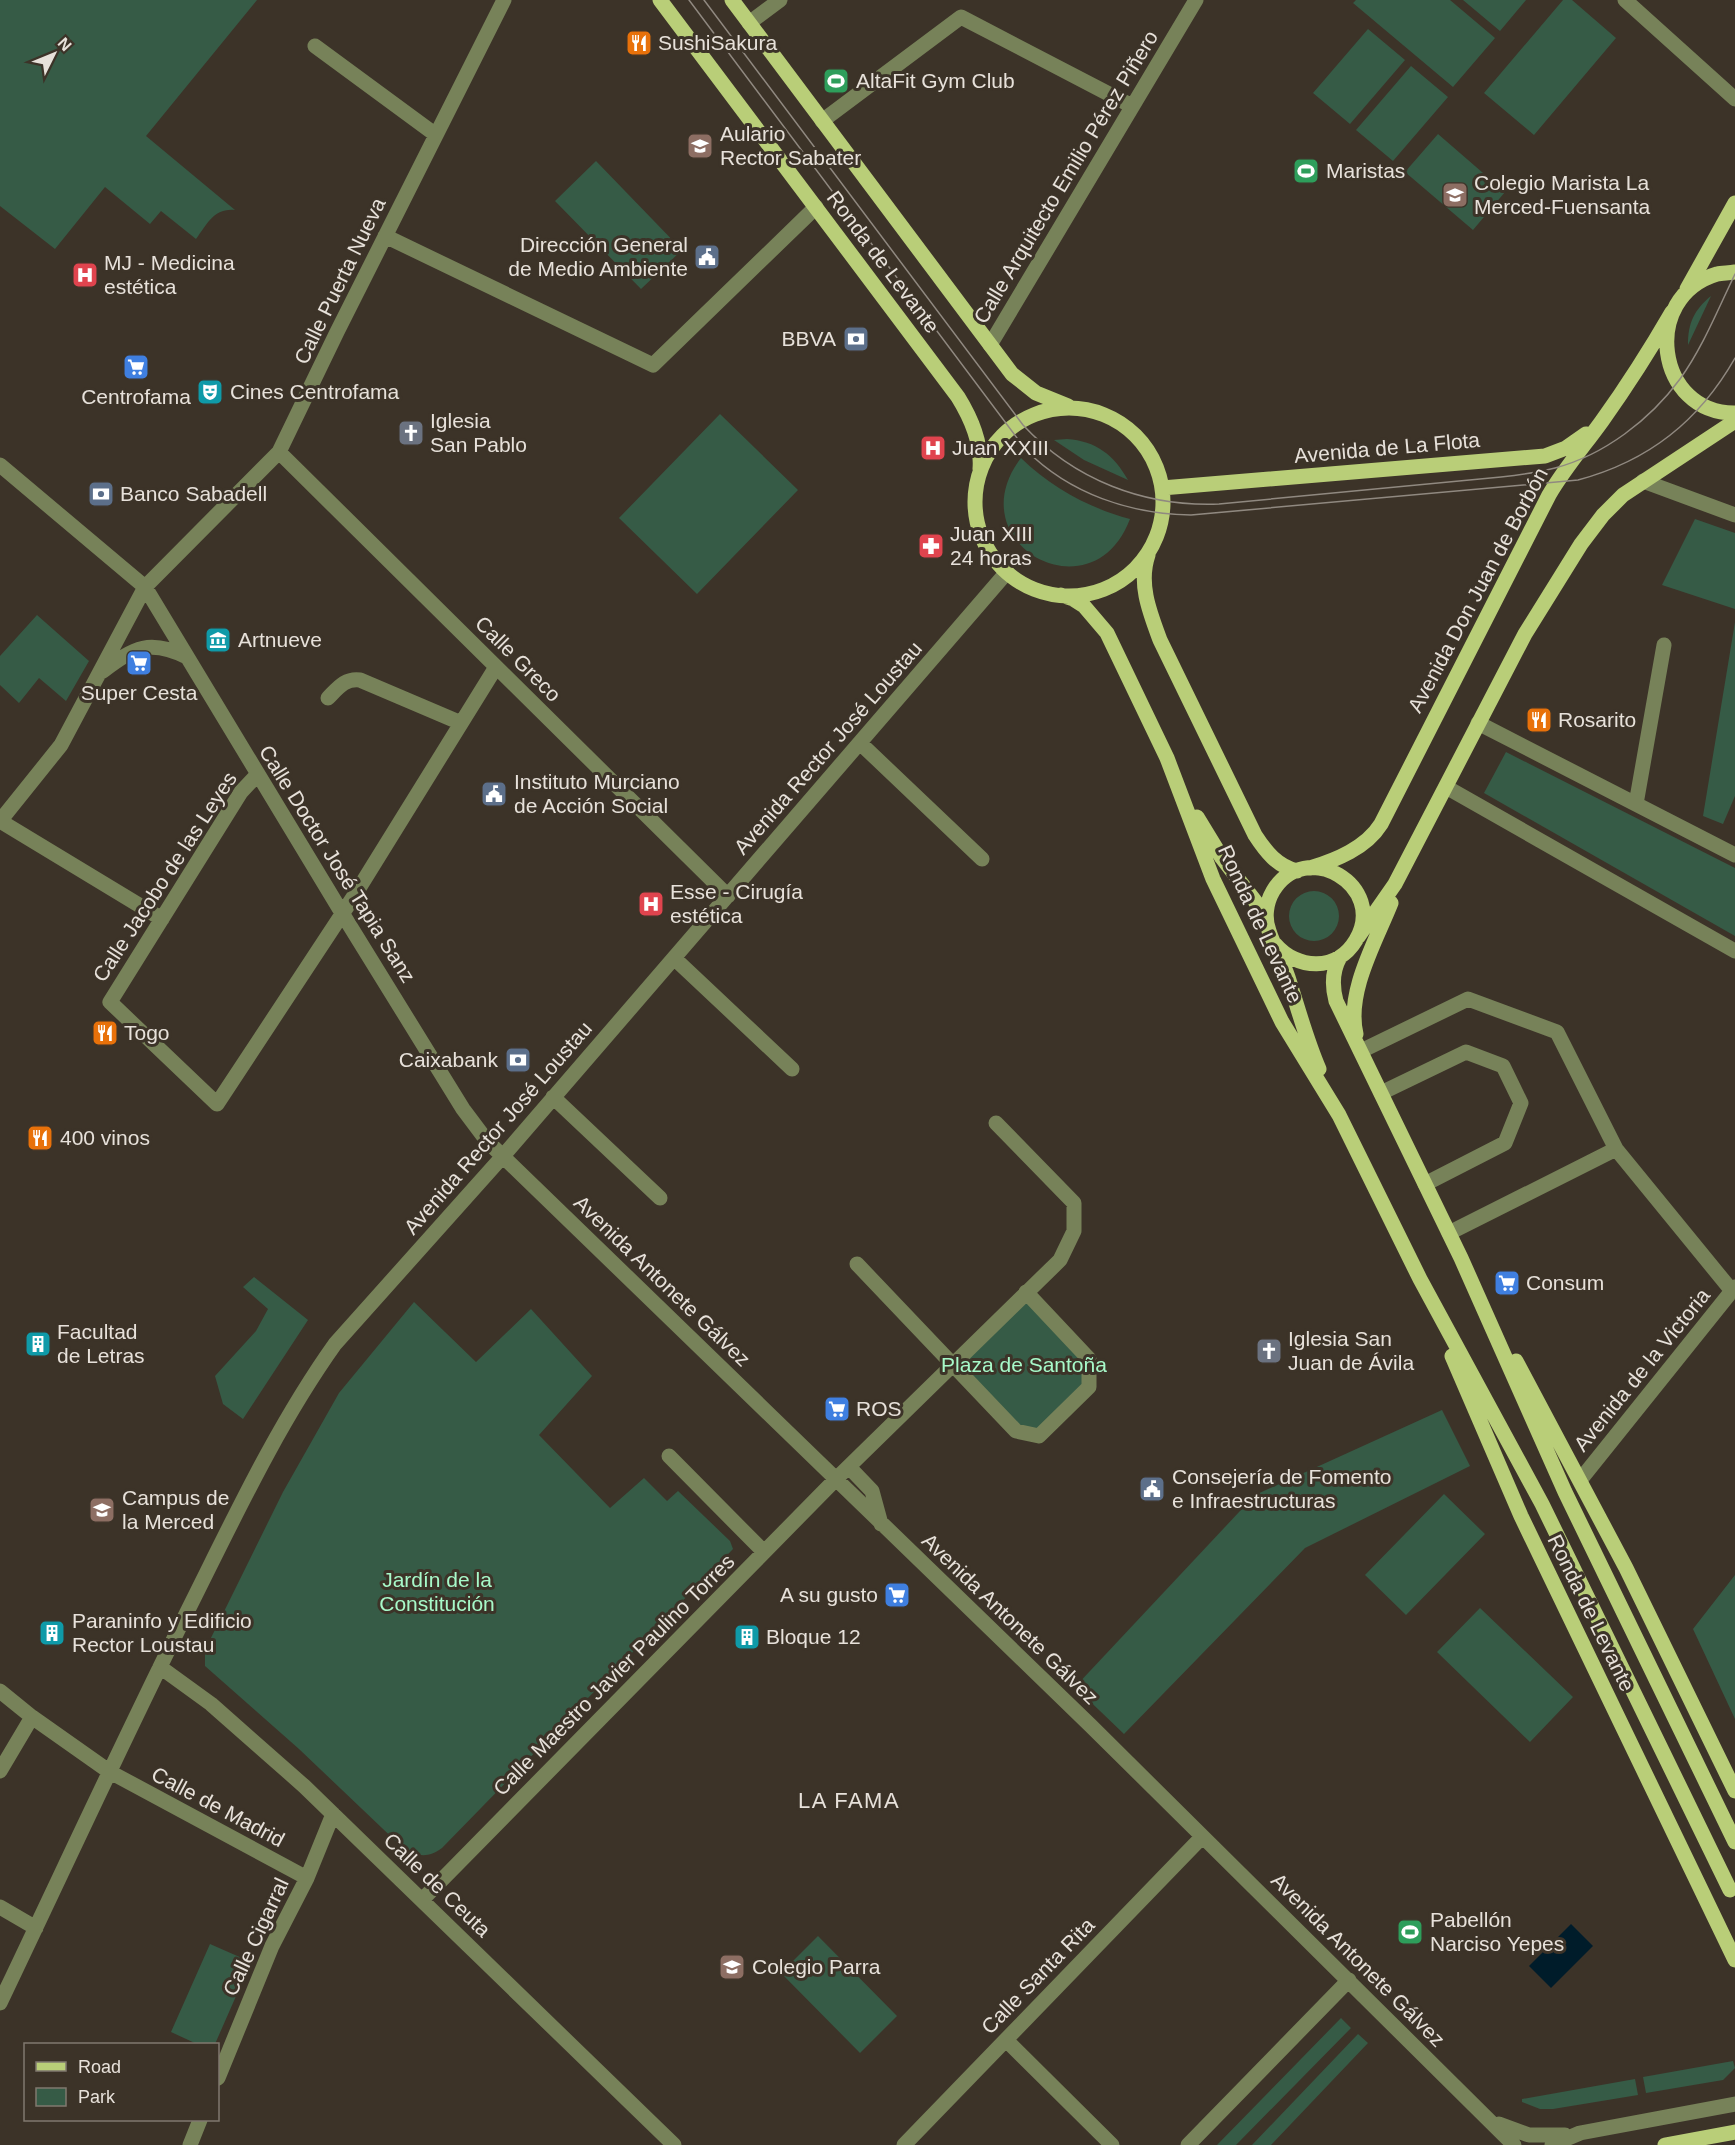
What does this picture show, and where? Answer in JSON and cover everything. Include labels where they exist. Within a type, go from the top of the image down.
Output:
[{"type":"main road","name":"Ronda de Levante","points":[[660,0],[966,410],[978,445],[979,475]]},
{"type":"main road","name":"Ronda de Levante","points":[[732,0],[1012,374],[1046,399],[1077,408]]},
{"type":"main road","points":[[1684,295],[1735,203]]},
{"type":"main road","points":[[1684,295],[1699,282],[1717,274],[1735,272]]},
{"type":"main road","name":"Avenida Don Juan de Borbón","points":[[1304,869],[1353,849],[1370,838],[1379,827],[1549,495],[1568,465],[1604,419],[1684,295]]},
{"type":"main road","points":[[1672,312],[1665,340],[1667,355],[1677,382],[1693,399],[1703,405],[1735,413]]},
{"type":"main road","points":[[1077,408],[1110,417],[1142,442],[1152,459],[1162,488],[1160,525],[1150,549],[1134,570],[1115,584],[1095,592],[1061,595],[1048,593],[1028,585],[1007,572],[992,554],[980,532],[976,508],[979,475],[988,454],[996,443],[1030,416],[1054,409],[1077,408]]},
{"type":"main road","name":"Avenida de La Flota","points":[[1162,488],[1545,456],[1574,443],[1604,419]]},
{"type":"main road","points":[[1275,944],[1287,955],[1301,962],[1325,963],[1340,957],[1358,938],[1386,899],[1525,634],[1581,544],[1617,500],[1735,421]]},
{"type":"main road","name":"Ronda de Levante","points":[[1150,549],[1145,568],[1145,590],[1160,640],[1255,835],[1276,861],[1304,869]]},
{"type":"main road","name":"Ronda de Levante","points":[[1061,595],[1084,606],[1101,623],[1167,758],[1213,879],[1282,1022],[1339,1115],[1420,1279],[1542,1504],[1730,1890]]},
{"type":"main road","points":[[1167,758],[1214,847],[1255,901],[1266,920],[1308,1040],[1339,1115]]},
{"type":"main road","points":[[1361,1051],[1354,1015],[1356,995],[1412,853]]},
{"type":"main road","points":[[1266,920],[1268,903],[1276,887],[1289,875],[1304,869],[1319,868],[1335,872],[1354,889],[1363,913],[1358,938]]},
{"type":"main road","name":"Ronda de Levante","points":[[1340,957],[1334,976],[1334,995],[1461,1258],[1565,1492],[1735,1842]]},
{"type":"main road","name":"Ronda de Levante","points":[[1461,1258],[1581,1479],[1735,1791]]},
{"type":"main road","name":"Ronda de Levante","points":[[1420,1279],[1521,1516],[1735,1960]]},
{"type":"main road","points":[[1665,2145],[1735,2132]]},
{"type":"street","name":"Calle Puerta Nueva","points":[[0,821],[61,745],[145,587],[279,452],[504,0]]},
{"type":"street","points":[[749,23],[780,0]]},
{"type":"street","name":"Calle Arquitecto Emilio Pérez Piñero","points":[[990,345],[1196,0]]},
{"type":"street","points":[[1625,0],[1735,99]]},
{"type":"street","points":[[822,121],[961,17],[1132,106]]},
{"type":"street","points":[[315,45],[436,135]]},
{"type":"street","points":[[386,236],[653,365],[816,207]]},
{"type":"street","name":"Calle Greco","points":[[279,452],[728,896]]},
{"type":"street","name":"Calle Doctor José Tapia Sanz","points":[[0,465],[145,587],[257,775],[463,1109],[487,1141],[503,1156]]},
{"type":"street","points":[[1643,481],[1735,515]]},
{"type":"street","name":"Avenida Rector José Loustau","points":[[0,2003],[160,1667],[253,1479],[312,1376],[335,1344],[503,1156],[1007,572]]},
{"type":"street","points":[[1636,804],[1664,645]]},
{"type":"street","name":"Calle Puerta Nueva","points":[[99,674],[121,657],[140,649],[158,646],[169,648],[187,657]]},
{"type":"street","points":[[342,913],[496,667]]},
{"type":"street","points":[[328,698],[345,681],[360,680],[461,723]]},
{"type":"street","points":[[1478,723],[1735,855]]},
{"type":"street","points":[[860,743],[982,859]]},
{"type":"street","name":"Calle Jacobo de las Leyes","points":[[257,775],[241,792],[110,1002],[217,1104],[342,913]]},
{"type":"street","points":[[1446,787],[1735,951]]},
{"type":"street","points":[[0,821],[162,919]]},
{"type":"street","points":[[674,958],[792,1069]]},
{"type":"street","points":[[1361,1051],[1468,999],[1557,1032],[1616,1149],[1733,1289]]},
{"type":"street","points":[[1381,1093],[1466,1052],[1503,1066],[1521,1103],[1505,1143],[1425,1184]]},
{"type":"street","points":[[553,1097],[660,1198]]},
{"type":"street","points":[[835,1480],[1060,1260],[1074,1231],[1074,1203],[996,1123]]},
{"type":"street","points":[[1449,1233],[1616,1149]]},
{"type":"street","name":"Avenida Antonete Gálvez","points":[[503,1156],[1090,1725],[1514,2145]]},
{"type":"street","points":[[857,1264],[1016,1431],[1039,1436],[1089,1387],[1089,1359],[1026,1292]]},
{"type":"street","name":"Avenida de la Victoria","points":[[1581,1479],[1733,1289]]},
{"type":"street","points":[[669,1456],[765,1552]]},
{"type":"street","points":[[849,1467],[872,1491],[881,1524]]},
{"type":"street","name":"Calle Maestro Javier Paulino Torres","points":[[422,1900],[835,1480]]},
{"type":"street","name":"Calle de Ceuta","points":[[160,1667],[211,1704],[296,1779],[674,2145]]},
{"type":"street","name":"Calle de Madrid","points":[[0,1691],[32,1717],[110,1772],[306,1878]]},
{"type":"street","points":[[0,1771],[32,1717]]},
{"type":"street","name":"Calle Cigarral","points":[[219,2076],[272,1946],[306,1878],[333,1815]]},
{"type":"street","name":"Calle Santa Rita","points":[[904,2145],[1202,1837]]},
{"type":"street","points":[[0,1907],[36,1928]]},
{"type":"street","points":[[1188,2145],[1349,1980]]},
{"type":"street","points":[[1006,2040],[1112,2145]]},
{"type":"street","points":[[1552,2145],[1580,2133],[1735,2104]]},
{"type":"street","name":"Avenida Antonete Gálvez","points":[[1486,2116],[1506,2128],[1528,2135],[1554,2136],[1580,2133]]},
{"type":"street","points":[[190,2145],[200,2121]]},
{"type":"green space","points":[[0,0],[257,0],[146,136],[235,210],[222,211],[217,214],[196,239],[161,211],[150,224],[105,187],[55,249],[0,206]]},
{"type":"green space","points":[[1356,0],[1450,0],[1495,38],[1453,87],[1353,3]]},
{"type":"green space","points":[[1463,0],[1526,0],[1500,31]]},
{"type":"green space","points":[[1563,0],[1572,0],[1616,38],[1534,135],[1484,93]]},
{"type":"green space","points":[[1368,29],[1405,60],[1350,124],[1313,93]]},
{"type":"green space","points":[[1411,66],[1448,97],[1393,161],[1356,130]]},
{"type":"green space","points":[[1438,134],[1505,192],[1473,230],[1405,172]]},
{"type":"green space","points":[[596,161],[682,250],[641,289],[555,201]]},
{"type":"green space","points":[[1711,296],[1688,345],[1693,318],[1700,306]]},
{"type":"green space","points":[[720,414],[798,490],[697,594],[619,518]]},
{"type":"green space","points":[[1067,439],[1087,443],[1103,451],[1117,463],[1128,480],[1084,460],[1054,440]]},
{"type":"green space","points":[[1021,458],[1045,479],[1072,496],[1130,519],[1112,549],[1088,564],[1062,566],[1037,558],[1017,541],[1005,517],[1005,489]]},
{"type":"green space","points":[[1695,519],[1735,533],[1735,609],[1662,585]]},
{"type":"green space","points":[[37,615],[89,661],[66,701],[39,678],[19,703],[0,685],[0,656]]},
{"type":"green space","points":[[1735,622],[1735,796],[1723,824],[1703,816]]},
{"type":"green space","points":[[1506,752],[1735,868],[1735,936],[1484,793]]},
{"type":"green space","points":[[1309,891],[1319,891],[1332,898],[1339,911],[1339,921],[1332,934],[1319,941],[1309,941],[1300,937],[1293,930],[1289,921],[1289,911],[1293,902],[1300,895]]},
{"type":"green space","points":[[254,1277],[308,1320],[243,1419],[223,1404],[215,1376],[256,1331],[268,1309],[243,1287]]},
{"type":"green space","name":"Plaza de Santoña","points":[[1026,1292],[1089,1359],[1089,1387],[1039,1436],[1016,1431],[953,1364]]},
{"type":"green space","name":"Jardín de la Constitución","points":[[414,1302],[476,1362],[531,1309],[592,1376],[539,1435],[610,1508],[644,1478],[667,1501],[678,1491],[730,1541],[733,1549],[442,1848],[427,1855],[413,1853],[403,1848],[299,1749],[205,1666],[205,1650],[283,1492],[339,1393]]},
{"type":"green space","points":[[1442,1410],[1470,1466],[1305,1548],[1124,1734],[1075,1687],[1255,1495]]},
{"type":"green space","points":[[1444,1494],[1485,1534],[1406,1615],[1365,1575]]},
{"type":"green space","points":[[1735,1575],[1735,1719],[1693,1629]]},
{"type":"green space","points":[[1480,1608],[1573,1697],[1530,1742],[1437,1652]]},
{"type":"green space","points":[[818,1936],[897,2016],[860,2053],[781,1973]]},
{"type":"green space","points":[[210,1944],[251,1962],[215,2043],[195,2043],[171,2032]]},
{"type":"green space","points":[[1341,2018],[1351,2028],[1236,2145],[1217,2145]]},
{"type":"green space","points":[[1358,2034],[1368,2043],[1271,2145],[1252,2145]]},
{"type":"green space","points":[[1733,2061],[1735,2068],[1723,2080],[1646,2093],[1643,2077]]},
{"type":"green space","points":[[1635,2079],[1638,2095],[1553,2109],[1540,2109],[1522,2102],[1522,2099]]},
{"type":"water","points":[[1571,1924],[1593,1946],[1551,1988],[1529,1966]]},
{"type":"tram line","points":[[689,0],[1026,450],[1062,479],[1102,499],[1146,511],[1191,515],[1578,480],[1627,462],[1670,436],[1705,401],[1735,358]]},
{"type":"tram line","points":[[704,0],[1023,425],[1065,461],[1088,475],[1137,495],[1191,504],[1219,504],[1535,473],[1573,462],[1625,434],[1668,394],[1696,354],[1735,274]]},
{"type":"place","name":"SushiSakura","points":[[639,43]]},
{"type":"place","name":"AltaFit Gym Club","points":[[836,81]]},
{"type":"place","name":"Aulario Rector Sabater","points":[[700,146]]},
{"type":"place","name":"Maristas","points":[[1306,171]]},
{"type":"place","name":"Colegio Marista La Merced-Fuensanta","points":[[1455,195]]},
{"type":"place","name":"Dirección General de Medio Ambiente","points":[[707,257]]},
{"type":"place","name":"MJ - Medicina estética","points":[[85,275]]},
{"type":"place","name":"BBVA","points":[[856,339]]},
{"type":"place","name":"Centrofama","points":[[136,367]]},
{"type":"place","name":"Cines Centrofama","points":[[210,392]]},
{"type":"place","name":"Iglesia San Pablo","points":[[411,433]]},
{"type":"place","name":"Juan XXIII","points":[[933,448]]},
{"type":"place","name":"Banco Sabadell","points":[[101,494]]},
{"type":"place","name":"Juan XIII 24 horas","points":[[931,546]]},
{"type":"place","name":"Artnueve","points":[[218,640]]},
{"type":"place","name":"Super Cesta","points":[[139,663]]},
{"type":"place","name":"Rosarito","points":[[1539,720]]},
{"type":"place","name":"Instituto Murciano de Acción Social","points":[[494,794]]},
{"type":"place","name":"Esse - Cirugía estética","points":[[651,904]]},
{"type":"place","name":"Togo","points":[[105,1033]]},
{"type":"place","name":"Caixabank","points":[[518,1060]]},
{"type":"place","name":"400 vinos","points":[[40,1138]]},
{"type":"place","name":"Consum","points":[[1507,1283]]},
{"type":"place","name":"Facultad de Letras","points":[[38,1344]]},
{"type":"place","name":"Iglesia San Juan de Ávila","points":[[1269,1351]]},
{"type":"place","name":"ROS","points":[[837,1409]]},
{"type":"place","name":"Consejería de Fomento e Infraestructuras","points":[[1152,1489]]},
{"type":"place","name":"Campus de la Merced","points":[[102,1510]]},
{"type":"place","name":"A su gusto","points":[[897,1595]]},
{"type":"place","name":"Paraninfo y Edificio Rector Loustau","points":[[52,1633]]},
{"type":"place","name":"Bloque 12","points":[[747,1637]]},
{"type":"place","name":"Pabellón Narciso Yepes","points":[[1410,1932]]},
{"type":"place","name":"Colegio Parra","points":[[732,1967]]},
{"type":"district","name":"LA FAMA","points":[[849,1800]]}]
